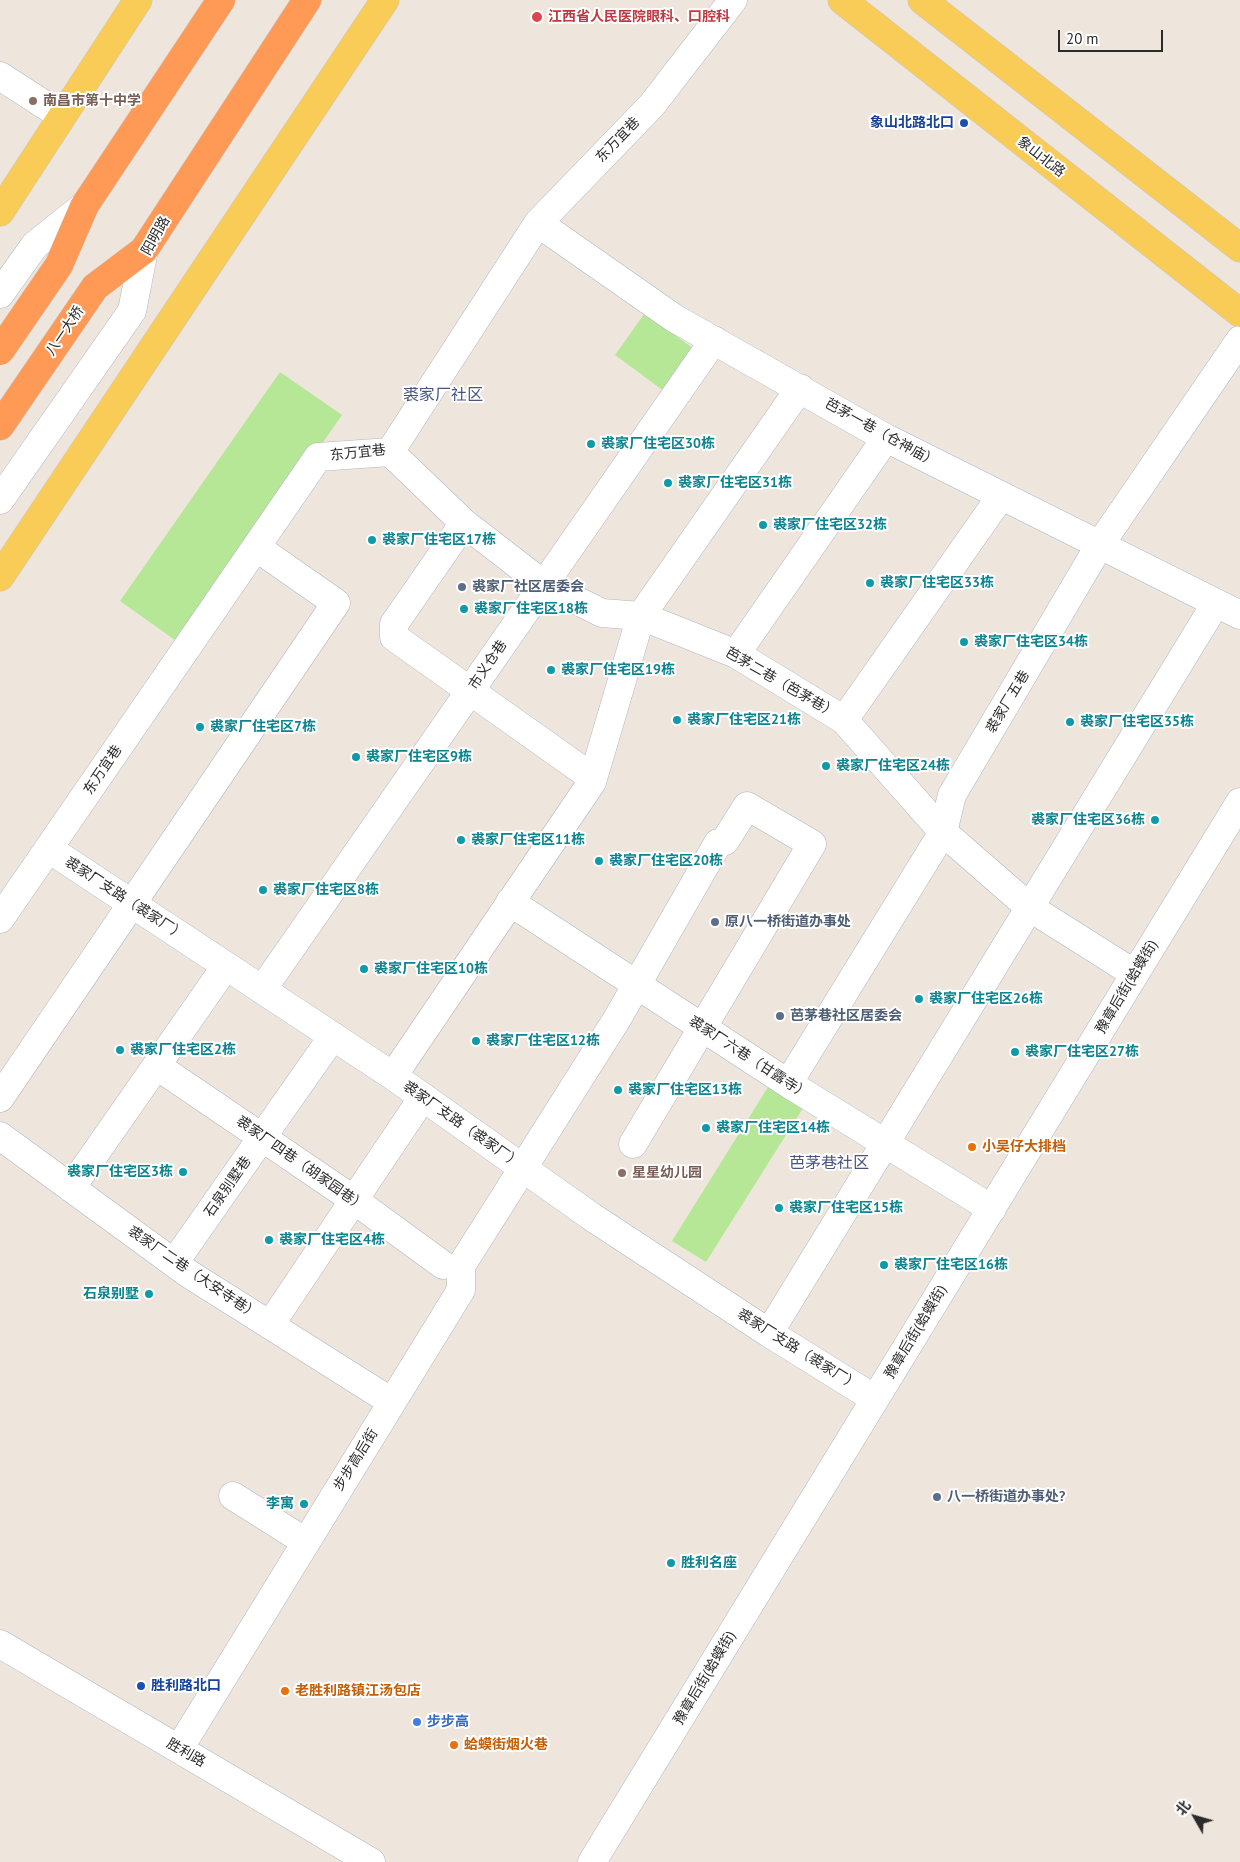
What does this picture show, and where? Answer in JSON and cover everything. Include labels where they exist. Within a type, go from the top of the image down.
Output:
[{"type":"highway","points":[[0,351],[59,265],[85,205],[222,0]]},
{"type":"highway","name":"阳明路","points":[[144,250],[307,0]]},
{"type":"highway","name":"八一大桥","points":[[0,426],[95,287],[144,250]]},
{"type":"main road","points":[[0,212],[138,0]]},
{"type":"main road","points":[[0,577],[385,0]]},
{"type":"main road","name":"象山北路","points":[[842,0],[1240,313]]},
{"type":"main road","points":[[922,0],[1240,248]]},
{"type":"street","name":"东万宜巷","points":[[0,919],[318,458],[390,452],[538,223],[652,105],[733,0]]},
{"type":"street","points":[[0,76],[62,116]]},
{"type":"street","points":[[0,294],[35,245],[85,205]]},
{"type":"street","name":"芭茅一巷（仓神庙）","points":[[538,223],[674,318],[886,438],[1240,614]]},
{"type":"street","name":"阳明路","points":[[0,500],[132,311],[144,250]]},
{"type":"street","name":"市义仓巷","points":[[262,990],[714,340]]},
{"type":"street","name":"裘家厂五巷","points":[[794,1074],[943,832],[952,796],[1100,546],[1240,340]]},
{"type":"street","points":[[393,1076],[592,778],[641,616],[800,388]]},
{"type":"street","points":[[736,654],[886,438]]},
{"type":"street","name":"芭茅二巷（芭茅巷）","points":[[390,452],[464,523],[543,584],[602,613],[641,616],[736,654],[844,720],[943,832],[1030,907],[1135,974]]},
{"type":"street","points":[[844,720],[1001,496]]},
{"type":"street","points":[[464,523],[394,624],[394,637],[592,778]]},
{"type":"street","points":[[0,1098],[336,604],[256,547]]},
{"type":"street","points":[[769,1333],[1216,603]]},
{"type":"street","name":"豫章后街(蛤蟆街)","points":[[592,1862],[1240,802]]},
{"type":"street","name":"步步高后街","points":[[179,1749],[461,1290],[460,1266],[524,1169],[638,986],[722,842],[747,806],[812,844],[703,1028]]},
{"type":"street","name":"裘家厂支路（裘家厂）","points":[[49,849],[393,1076],[524,1169],[769,1333],[875,1399]]},
{"type":"street","name":"裘家厂六巷（甘露寺）","points":[[510,902],[703,1028],[992,1208]]},
{"type":"street","points":[[71,1188],[226,966]]},
{"type":"street","points":[[633,1144],[703,1028]]},
{"type":"street","name":"石泉别墅巷","points":[[174,1263],[333,1036]]},
{"type":"street","name":"裘家厂四巷（胡家园巷）","points":[[157,1066],[354,1200],[443,1265]]},
{"type":"street","points":[[270,1325],[423,1097]]},
{"type":"street","name":"裘家厂二巷（大安寺巷）","points":[[0,1136],[174,1263],[392,1402]]},
{"type":"street","points":[[233,1496],[306,1542]]},
{"type":"street","name":"胜利路","points":[[0,1644],[371,1862]]},
{"type":"green space","points":[[645,313],[698,352],[668,394],[615,355]]},
{"type":"green space","points":[[280,372],[342,415],[182,645],[120,601]]},
{"type":"green space","points":[[768,1087],[803,1108],[706,1262],[672,1241]]},
{"type":"place","name":"江西省人民医院眼科、口腔科","points":[[537,17]]},
{"type":"place","name":"南昌市第十中学","points":[[33,101]]},
{"type":"place","name":"象山北路北口","points":[[964,123]]},
{"type":"place","name":"裘家厂住宅区30栋","points":[[591,444]]},
{"type":"place","name":"裘家厂住宅区31栋","points":[[668,483]]},
{"type":"place","name":"裘家厂住宅区32栋","points":[[763,525]]},
{"type":"place","name":"裘家厂住宅区17栋","points":[[372,540]]},
{"type":"place","name":"裘家厂住宅区33栋","points":[[870,583]]},
{"type":"place","name":"裘家厂社区居委会","points":[[462,587]]},
{"type":"place","name":"裘家厂住宅区18栋","points":[[464,609]]},
{"type":"place","name":"裘家厂住宅区34栋","points":[[964,642]]},
{"type":"place","name":"裘家厂住宅区19栋","points":[[551,670]]},
{"type":"place","name":"裘家厂住宅区21栋","points":[[677,720]]},
{"type":"place","name":"裘家厂住宅区35栋","points":[[1070,722]]},
{"type":"place","name":"裘家厂住宅区7栋","points":[[200,727]]},
{"type":"place","name":"裘家厂住宅区9栋","points":[[356,757]]},
{"type":"place","name":"裘家厂住宅区24栋","points":[[826,766]]},
{"type":"place","name":"裘家厂住宅区36栋","points":[[1155,820]]},
{"type":"place","name":"裘家厂住宅区11栋","points":[[461,840]]},
{"type":"place","name":"裘家厂住宅区20栋","points":[[599,861]]},
{"type":"place","name":"裘家厂住宅区8栋","points":[[263,890]]},
{"type":"place","name":"原八一桥街道办事处","points":[[715,922]]},
{"type":"place","name":"裘家厂住宅区10栋","points":[[364,969]]},
{"type":"place","name":"裘家厂住宅区26栋","points":[[919,999]]},
{"type":"place","name":"芭茅巷社区居委会","points":[[780,1016]]},
{"type":"place","name":"裘家厂住宅区12栋","points":[[476,1041]]},
{"type":"place","name":"裘家厂住宅区2栋","points":[[120,1050]]},
{"type":"place","name":"裘家厂住宅区27栋","points":[[1015,1052]]},
{"type":"place","name":"裘家厂住宅区13栋","points":[[618,1090]]},
{"type":"place","name":"裘家厂住宅区14栋","points":[[706,1128]]},
{"type":"place","name":"小吴仔大排档","points":[[972,1147]]},
{"type":"place","name":"裘家厂住宅区3栋","points":[[183,1172]]},
{"type":"place","name":"星星幼儿园","points":[[622,1173]]},
{"type":"place","name":"裘家厂住宅区15栋","points":[[779,1208]]},
{"type":"place","name":"裘家厂住宅区4栋","points":[[269,1240]]},
{"type":"place","name":"裘家厂住宅区16栋","points":[[884,1265]]},
{"type":"place","name":"石泉别墅","points":[[149,1294]]},
{"type":"place","name":"八一桥街道办事处?","points":[[937,1497]]},
{"type":"place","name":"李寓","points":[[304,1504]]},
{"type":"place","name":"胜利名座","points":[[671,1563]]},
{"type":"place","name":"胜利路北口","points":[[141,1686]]},
{"type":"place","name":"老胜利路镇江汤包店","points":[[285,1691]]},
{"type":"place","name":"步步高","points":[[417,1722]]},
{"type":"place","name":"蛤蟆街烟火巷","points":[[454,1745]]},
{"type":"district","name":"裘家厂社区","points":[[443,395]]},
{"type":"district","name":"芭茅巷社区","points":[[829,1163]]}]
